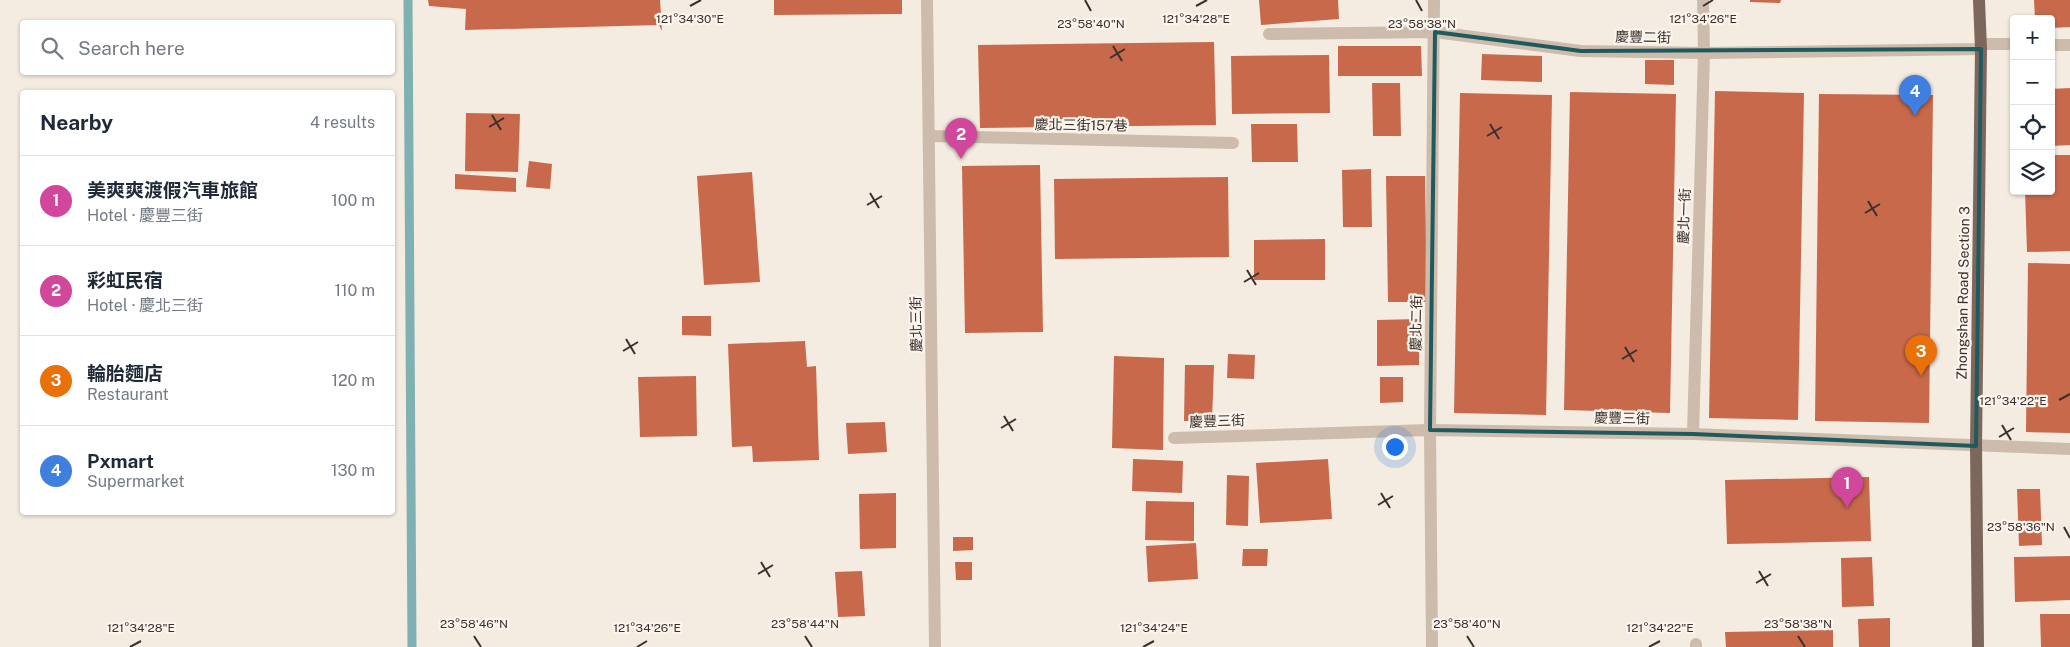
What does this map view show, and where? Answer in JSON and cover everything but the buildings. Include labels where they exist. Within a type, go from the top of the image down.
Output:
[{"type":"main road","name":"Zhongshan Road Section 3","points":[[1978,647],[1976,446],[1981,49],[1979,0]]},
{"type":"street","name":"慶北三街","points":[[927,0],[935,647]]},
{"type":"street","name":"慶北二街","points":[[1432,647],[1430,430],[1434,0]]},
{"type":"street","name":"慶北一街","points":[[1693,434],[1704,53],[1702,0]]},
{"type":"street","name":"慶豐二街","points":[[1268,34],[1435,32],[1581,51],[1704,53],[1981,49],[1981,44],[2010,44]]},
{"type":"street","points":[[2055,45],[2070,45]]},
{"type":"street","name":"慶北三街157巷","points":[[929,136],[1233,144]]},
{"type":"street","name":"慶豐三街","points":[[1174,438],[1430,430],[1693,434],[2070,449]]},
{"type":"highlighted area","points":[[1435,32],[1581,51],[1981,49],[1976,446],[1693,434],[1430,430]]},
{"type":"waterway","points":[[408,0],[412,647]]},
{"type":"place","name":"Pxmart","points":[[1915,116]]},
{"type":"place","name":"彩虹民宿","points":[[961,159]]},
{"type":"place","name":"輪胎麵店","points":[[1921,376]]},
{"type":"place","name":"美爽爽渡假汽車旅館","points":[[1847,508]]}]
